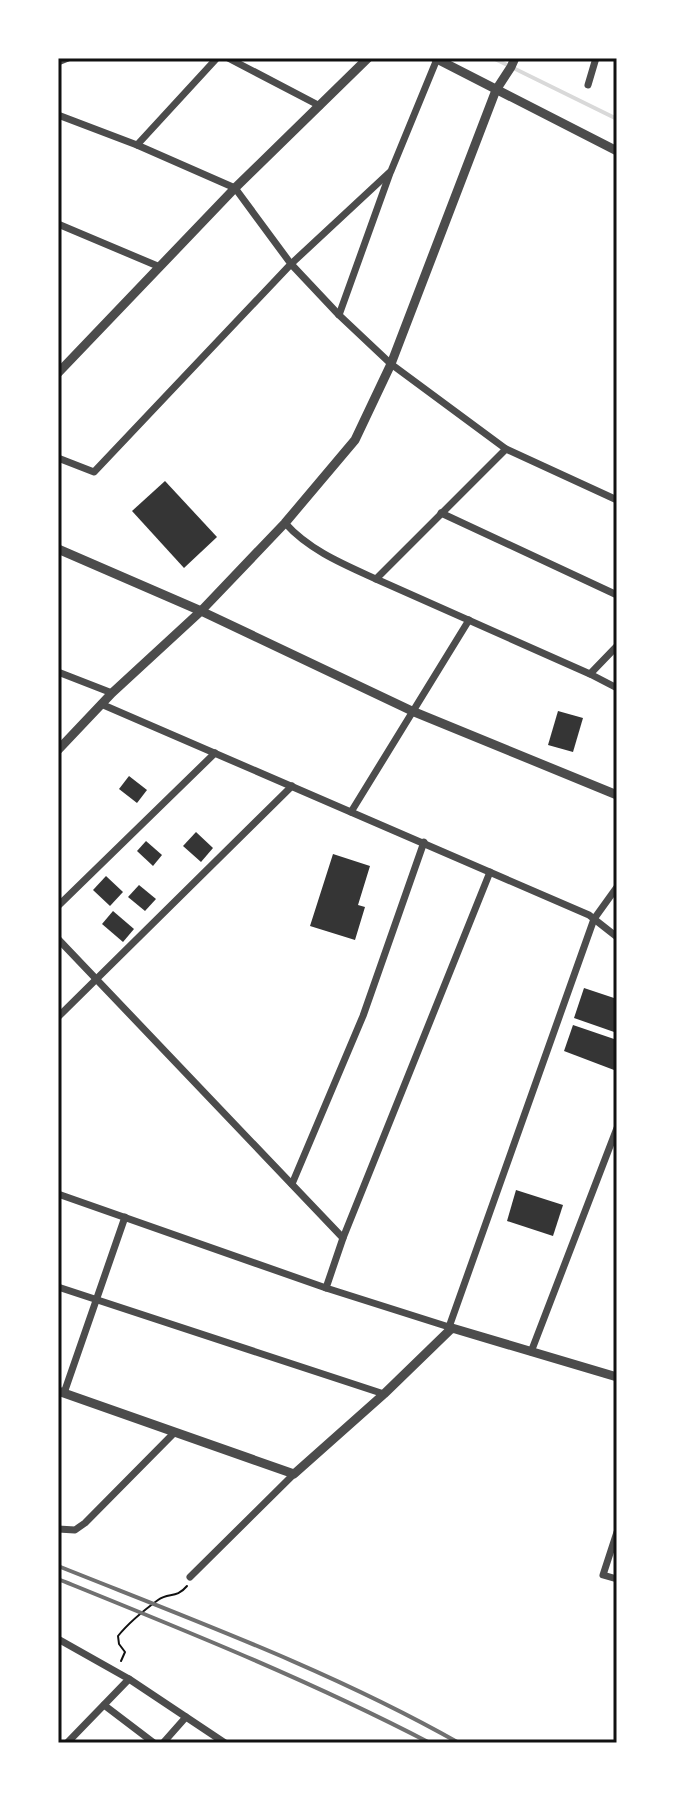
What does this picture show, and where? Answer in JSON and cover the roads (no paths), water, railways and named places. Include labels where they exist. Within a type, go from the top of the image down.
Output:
[{"type":"street","points":[[58,62],[68,58]]},
{"type":"street","points":[[137,145],[217,58]]},
{"type":"street","points":[[228,58],[320,106]]},
{"type":"street","points":[[58,373],[235,188],[368,58]]},
{"type":"street","points":[[339,315],[436,58],[617,151]]},
{"type":"street","points":[[58,750],[112,693],[201,611],[285,523],[355,440],[391,364],[496,90],[515,58]]},
{"type":"street","points":[[588,85],[596,58]]},
{"type":"street","points":[[58,115],[235,188],[291,264],[391,364],[506,449],[617,500]]},
{"type":"street","points":[[58,458],[94,472],[291,264],[391,171]]},
{"type":"street","points":[[58,224],[160,267]]},
{"type":"street","points":[[376,579],[506,449]]},
{"type":"street","points":[[441,513],[617,595]]},
{"type":"street","points":[[285,523],[297,537],[335,560],[617,688]]},
{"type":"street","points":[[58,549],[201,611],[412,711],[617,795]]},
{"type":"street","points":[[351,812],[469,620]]},
{"type":"street","points":[[590,674],[617,646]]},
{"type":"street","points":[[58,672],[112,693]]},
{"type":"street","points":[[101,704],[589,915],[617,937]]},
{"type":"street","points":[[58,906],[215,753]]},
{"type":"street","points":[[58,1017],[292,786]]},
{"type":"street","points":[[292,1184],[363,1016],[424,842]]},
{"type":"street","points":[[326,1288],[343,1238],[490,872]]},
{"type":"street","points":[[190,1577],[294,1474],[384,1394],[451,1327],[594,919],[617,887]]},
{"type":"street","points":[[58,939],[343,1238]]},
{"type":"street","points":[[531,1352],[617,1128]]},
{"type":"street","points":[[58,1194],[326,1288],[617,1377]]},
{"type":"street","points":[[125,1217],[61,1392],[294,1474]]},
{"type":"street","points":[[58,1287],[384,1394]]},
{"type":"street","points":[[58,1529],[75,1530],[85,1523],[175,1432]]},
{"type":"street","points":[[617,1532],[603,1575],[617,1579]]},
{"type":"street","points":[[58,1639],[129,1679],[225,1743]]},
{"type":"street","points":[[67,1743],[129,1679]]},
{"type":"street","points":[[104,1705],[154,1743]]},
{"type":"street","points":[[163,1743],[186,1717]]},
{"type":"waterway","points":[[493,58],[617,119]]},
{"type":"railway","points":[[58,1566],[312,1670],[459,1743]]},
{"type":"railway","points":[[58,1579],[292,1677],[430,1743]]}]
